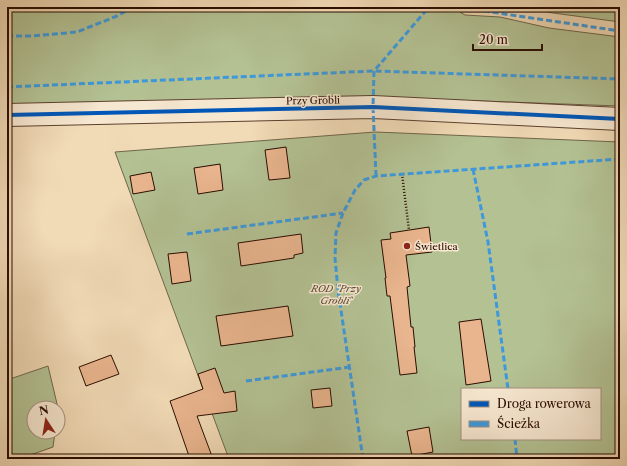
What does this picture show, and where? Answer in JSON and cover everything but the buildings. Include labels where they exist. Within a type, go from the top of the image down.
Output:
[{"type":"street","name":"Przy Grobli","points":[[7,115],[373,107],[620,120]]},
{"type":"path","points":[[402,174],[409,230]]},
{"type":"green space","points":[[7,7],[620,7],[620,22],[546,12],[460,12],[465,15],[500,17],[549,28],[620,37],[620,106],[425,99],[7,109]]},
{"type":"green space","name":"ROD \"Przy Grobli\"","points":[[375,132],[620,142],[620,459],[229,459],[115,152]]},
{"type":"green space","points":[[48,366],[56,400],[26,400],[26,440],[54,440],[53,447],[19,459],[7,459],[7,380]]},
{"type":"marked path","points":[[7,36],[31,36],[77,32],[117,16],[133,7]]},
{"type":"marked path","points":[[376,176],[373,107],[374,71],[429,7]]},
{"type":"marked path","points":[[457,7],[620,31]]},
{"type":"marked path","points":[[7,87],[374,71],[620,79]]},
{"type":"marked path","points":[[363,459],[338,290],[335,258],[336,233],[343,213],[355,190],[364,180],[376,176],[620,159]]},
{"type":"marked path","points":[[473,169],[488,242],[508,388]]},
{"type":"marked path","points":[[187,234],[343,213]]},
{"type":"marked path","points":[[246,381],[350,367]]},
{"type":"marked path","points":[[515,440],[517,459]]},
{"type":"cycle path","points":[[7,115],[373,107],[620,119]]},
{"type":"place","name":"Świetlica","points":[[407,246]]}]
